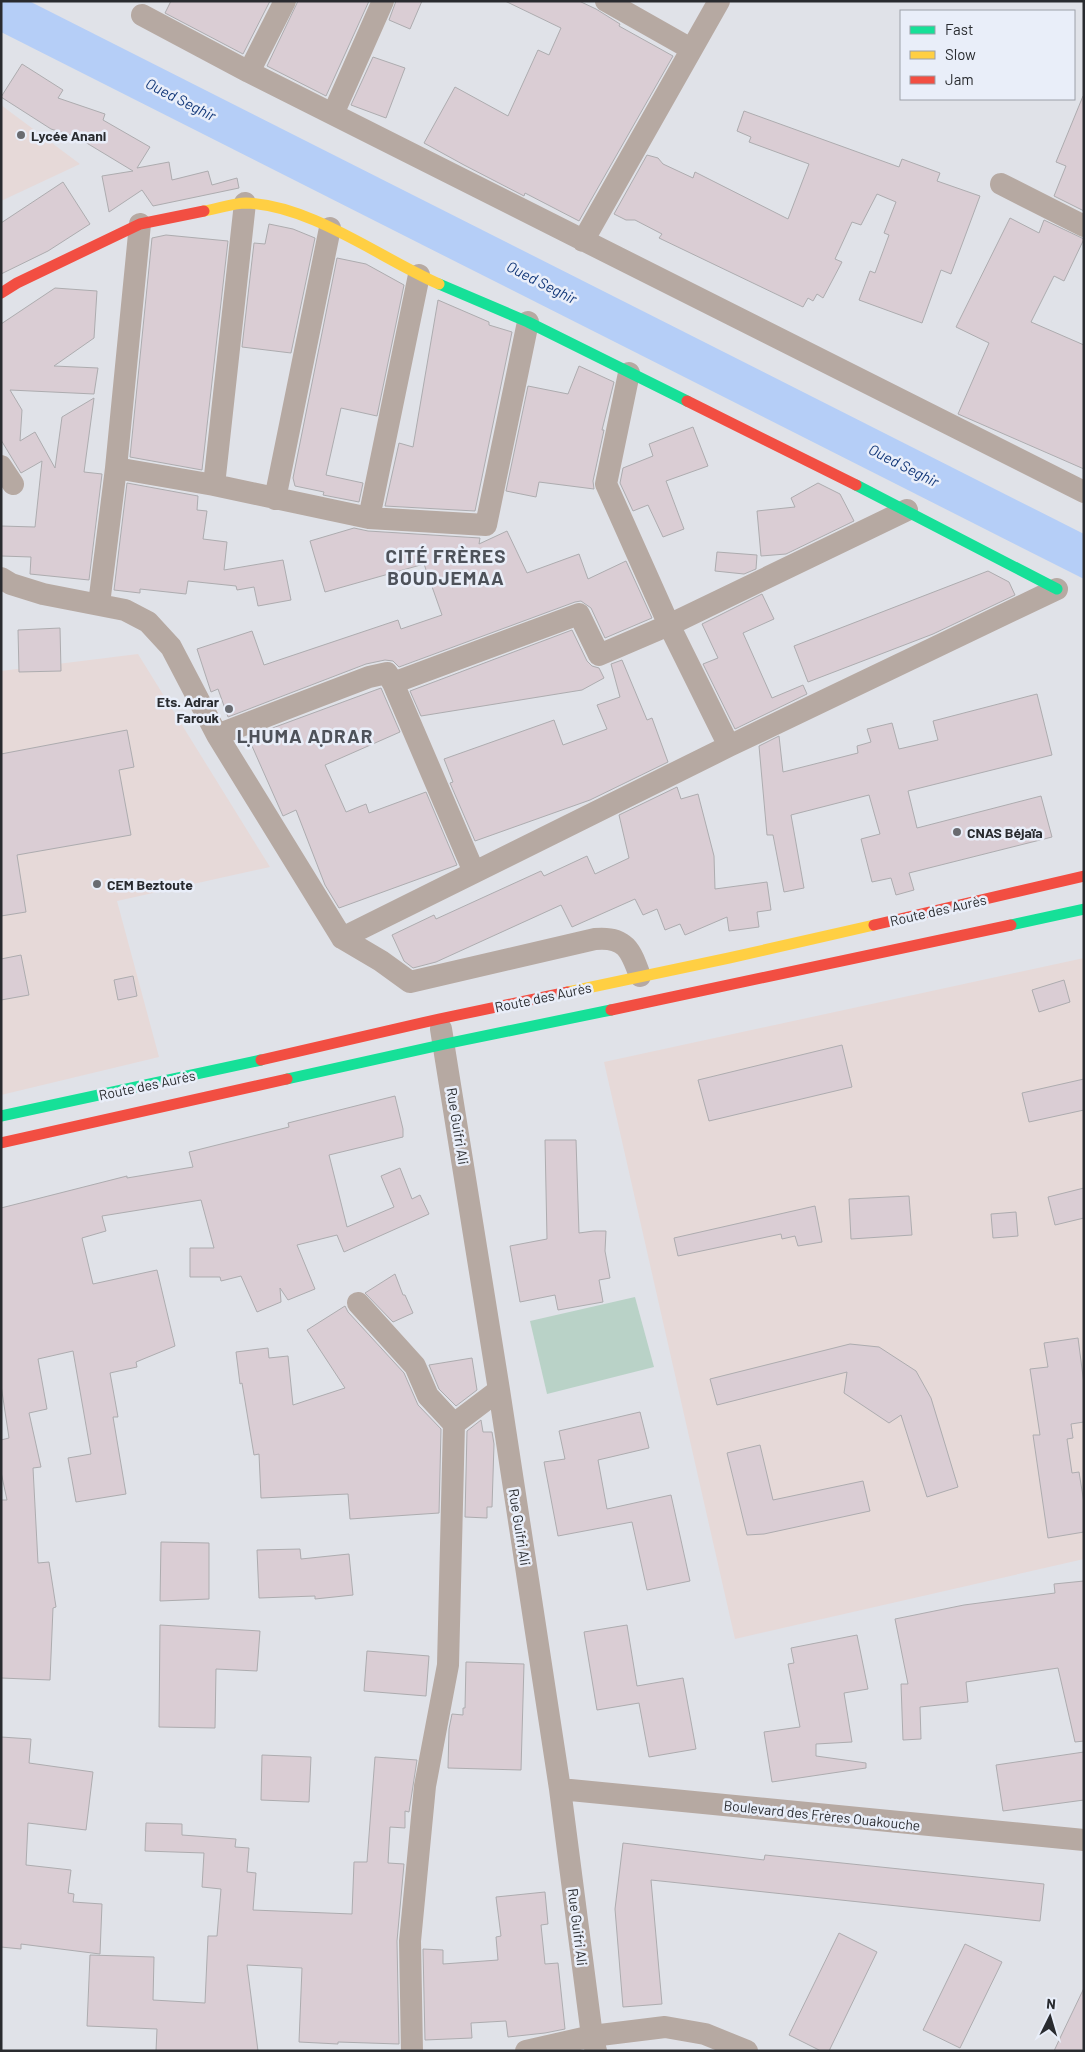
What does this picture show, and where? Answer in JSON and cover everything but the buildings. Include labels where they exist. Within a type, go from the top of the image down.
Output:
[{"type":"street","points":[[249,72],[285,1]]},
{"type":"street","points":[[333,114],[383,1]]},
{"type":"street","points":[[606,1],[691,48]]},
{"type":"street","points":[[583,241],[719,1]]},
{"type":"street","points":[[142,15],[249,72],[1084,492]]},
{"type":"street","points":[[1001,184],[1084,226]]},
{"type":"street","points":[[214,485],[245,203]]},
{"type":"street","points":[[1,293],[17,283],[140,224],[245,203],[289,210],[330,228],[418,275],[528,322],[907,510],[1057,589]]},
{"type":"street","points":[[99,604],[116,468],[140,224]]},
{"type":"street","points":[[275,499],[330,228]]},
{"type":"street","points":[[369,518],[418,275]]},
{"type":"street","points":[[116,468],[214,485],[369,518],[486,525],[528,322]]},
{"type":"street","points":[[629,373],[606,484],[669,625],[729,746]]},
{"type":"street","points":[[393,682],[579,614],[599,655],[669,625],[907,510]]},
{"type":"street","points":[[1,578],[11,584],[43,594],[125,610],[148,622],[171,647],[217,735],[342,938],[381,961],[410,982],[610,937],[626,945],[633,954],[640,976]]},
{"type":"street","points":[[342,938],[729,746],[1057,589]]},
{"type":"street","points":[[217,735],[369,676],[387,673],[393,682],[474,872]]},
{"type":"street","name":"Route des Aurès","points":[[1,1116],[267,1059],[439,1018],[729,958],[1084,876]]},
{"type":"street","name":"Route des Aurès","points":[[1,1143],[445,1044],[743,983],[1084,909]]},
{"type":"street","name":"Rue Guifri Ali","points":[[439,1018],[445,1044],[560,1789],[594,2043]]},
{"type":"street","points":[[358,1303],[415,1366],[428,1396],[454,1424],[448,1665],[426,1786],[410,1941],[412,2051]]},
{"type":"street","points":[[454,1424],[499,1390]]},
{"type":"street","name":"Boulevard des Frères Ouakouche","points":[[560,1789],[1084,1840]]},
{"type":"street","points":[[526,2051],[594,2043],[665,2027],[705,2034],[747,2051]]},
{"type":"shaded area","name":"Lycée Anani","points":[[1,105],[80,164],[1,201]]},
{"type":"shaded area","name":"CEM Beztoute","points":[[138,654],[270,867],[117,901],[159,1057],[1,1095],[1,671]]},
{"type":"shaded area","points":[[1084,958],[1084,1559],[735,1639],[604,1062]]},
{"type":"green space","points":[[635,1297],[654,1367],[547,1394],[530,1321]]},
{"type":"water","name":"Oued Seghir","points":[[1,1],[29,1],[1084,534],[1084,579],[1,32]]},
{"type":"traffic: fast","points":[[439,284],[528,322],[687,401]]},
{"type":"traffic: fast","points":[[856,485],[1057,589]]},
{"type":"traffic: fast","points":[[1011,925],[1084,909]]},
{"type":"traffic: fast","points":[[287,1079],[611,1010]]},
{"type":"traffic: fast","points":[[1,1116],[261,1060]]},
{"type":"traffic: slow","points":[[204,211],[246,203],[271,206],[295,213],[345,234],[439,284]]},
{"type":"traffic: slow","points":[[568,992],[874,925]]},
{"type":"traffic: jam","points":[[1,293],[17,283],[140,224],[204,211]]},
{"type":"traffic: jam","points":[[687,401],[856,485]]},
{"type":"traffic: jam","points":[[874,925],[1084,876]]},
{"type":"traffic: jam","points":[[611,1010],[1011,925]]},
{"type":"traffic: jam","points":[[261,1060],[439,1019],[568,992]]},
{"type":"traffic: jam","points":[[1,1143],[287,1079]]},
{"type":"place","name":"Lycée Anani","points":[[21,135]]},
{"type":"place","name":"Ets. Adrar Farouk","points":[[229,709]]},
{"type":"place","name":"CNAS Béjaïa","points":[[957,832]]},
{"type":"place","name":"CEM Beztoute","points":[[97,884]]},
{"type":"district","name":"CITÉ FRÈRES BOUDJEMAA","points":[[446,566]]},
{"type":"district","name":"LḤUMA AḌRAR","points":[[305,735]]}]
